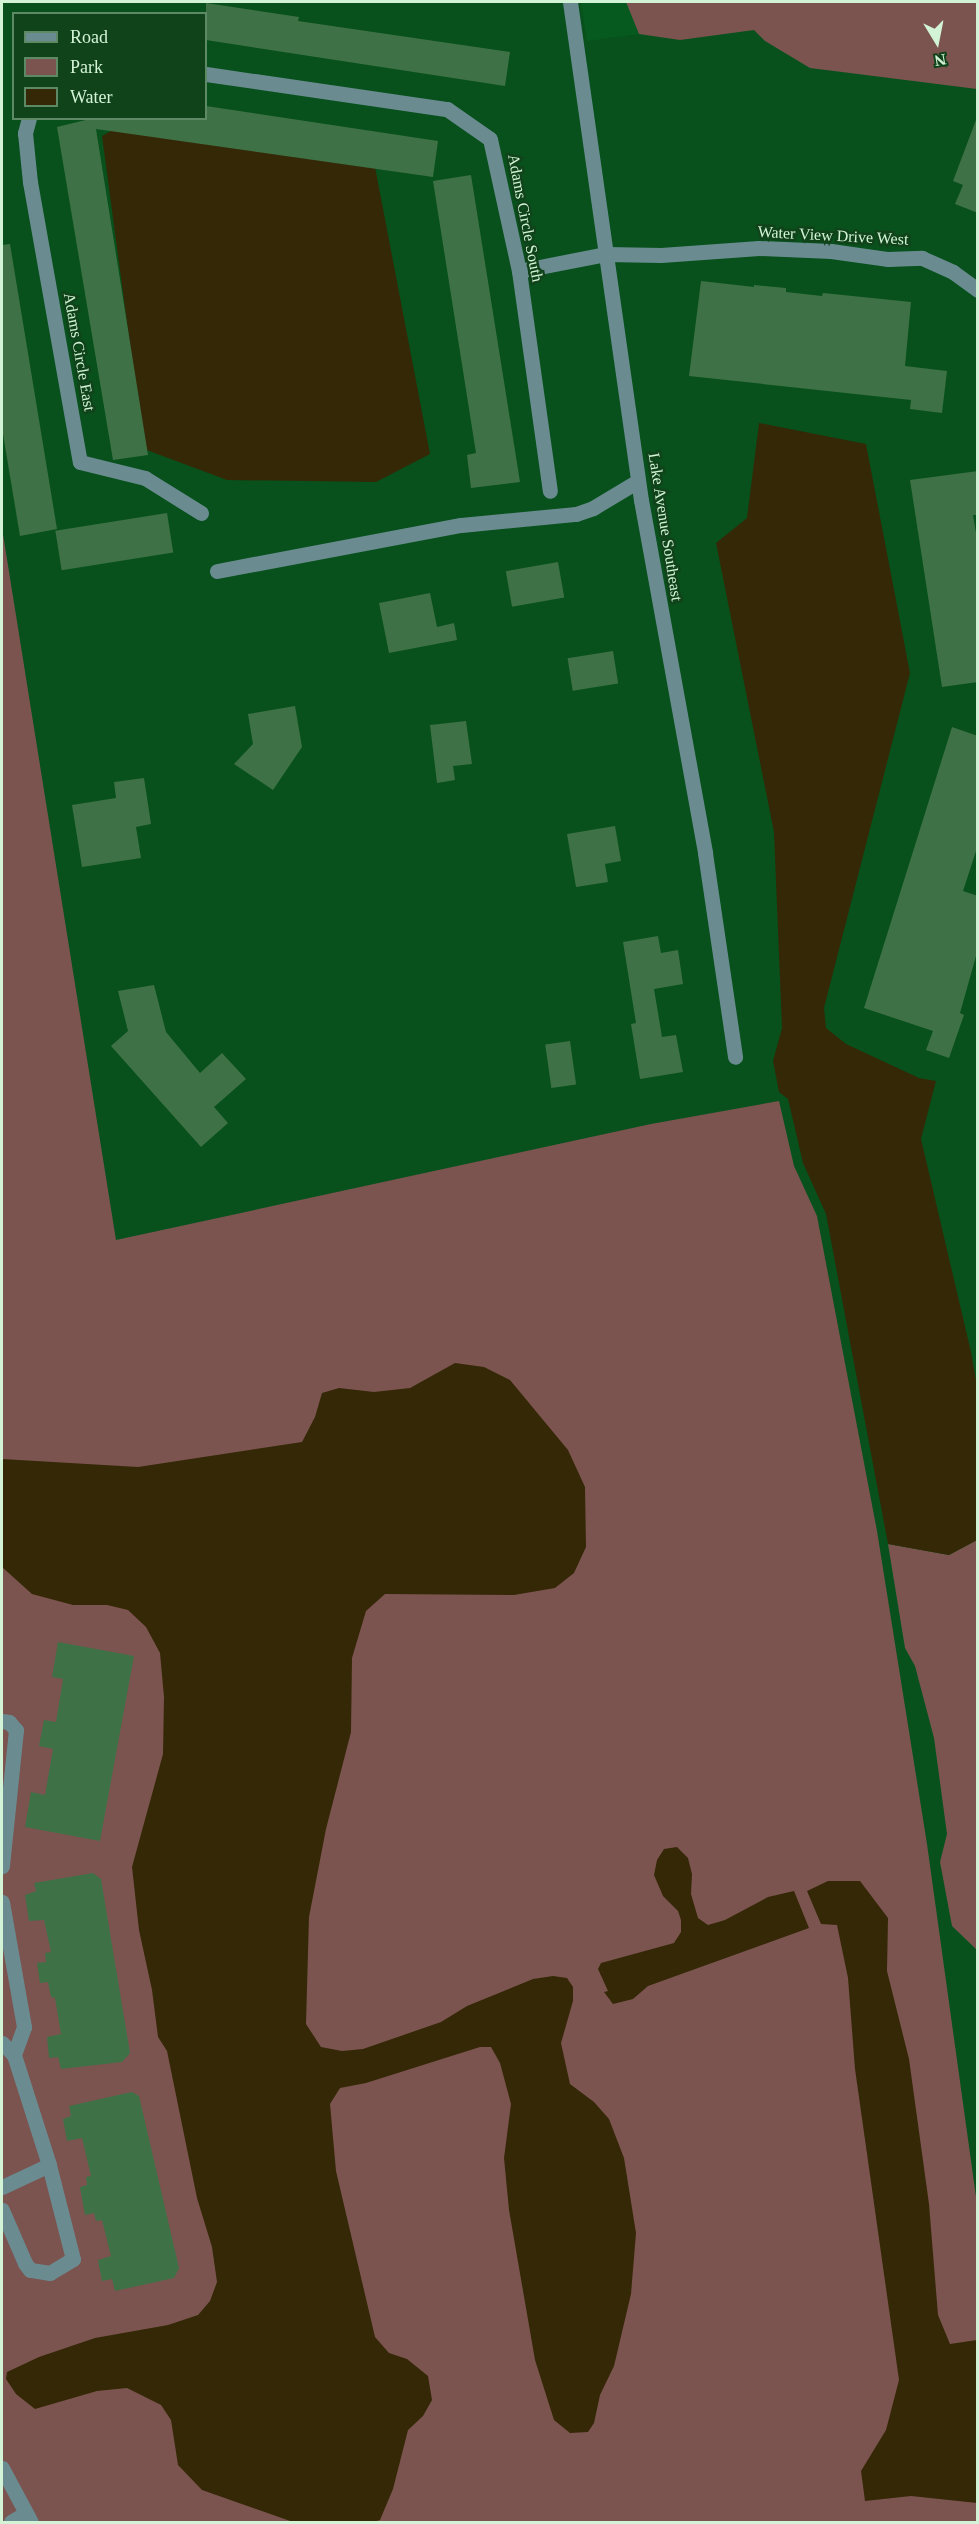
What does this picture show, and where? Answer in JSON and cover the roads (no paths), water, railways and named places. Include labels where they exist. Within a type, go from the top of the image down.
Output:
[{"type":"street","name":"Lake Avenue Southeast","points":[[570,2],[638,481],[705,853],[735,1057]]},
{"type":"street","name":"Adams Circle South","points":[[207,74],[447,108],[490,139],[519,271],[550,491]]},
{"type":"street","name":"Adams Circle East","points":[[28,120],[25,133],[30,183],[80,462],[145,478],[201,513]]},
{"type":"street","name":"Water View Drive West","points":[[519,271],[606,254],[662,255],[759,248],[831,251],[888,260],[921,258],[953,272],[978,290]]},
{"type":"street","points":[[217,571],[461,525],[576,514],[593,508],[638,481]]},
{"type":"street","points":[[2,1721],[9,1722],[16,1730],[2,1866]]},
{"type":"street","points":[[2,1902],[24,2027],[14,2055]]},
{"type":"street","points":[[2,2043],[14,2055],[48,2165],[73,2259],[50,2273],[30,2270],[2,2210]]},
{"type":"street","points":[[2,2187],[48,2165]]},
{"type":"street","points":[[2,2468],[28,2518],[11,2523]]},
{"type":"water","points":[[118,127],[375,167],[430,454],[376,482],[227,480],[144,449],[102,136]]},
{"type":"water","points":[[759,423],[866,444],[910,673],[824,1008],[826,1028],[846,1044],[919,1078],[936,1081],[921,1139],[971,1352],[978,1392],[977,1540],[949,1555],[888,1544],[826,1214],[803,1163],[788,1099],[779,1092],[773,1061],[782,1028],[774,832],[716,543],[747,518]]},
{"type":"water","points":[[455,1363],[484,1367],[510,1380],[568,1450],[585,1487],[586,1547],[574,1573],[555,1588],[514,1595],[385,1594],[366,1611],[352,1658],[351,1732],[326,1829],[309,1917],[306,2024],[321,2047],[342,2051],[363,2049],[441,2022],[467,2006],[533,1979],[553,1976],[567,1978],[573,1987],[573,2001],[561,2043],[570,2084],[594,2102],[609,2119],[624,2158],[636,2233],[631,2294],[614,2366],[600,2395],[594,2423],[588,2432],[570,2433],[554,2420],[535,2360],[509,2210],[504,2158],[511,2104],[500,2063],[491,2047],[480,2047],[366,2083],[340,2088],[330,2104],[336,2171],[375,2337],[389,2353],[407,2359],[428,2376],[432,2400],[423,2416],[408,2430],[393,2489],[380,2520],[373,2522],[293,2522],[202,2490],[178,2465],[171,2420],[161,2405],[127,2388],[97,2391],[35,2409],[16,2394],[6,2379],[7,2372],[39,2357],[95,2338],[168,2325],[198,2315],[210,2301],[217,2282],[212,2247],[197,2198],[167,2051],[158,2037],[152,1990],[139,1930],[132,1867],[163,1754],[164,1697],[160,1653],[146,1627],[128,1610],[107,1605],[73,1605],[32,1594],[2,1567],[2,1459],[138,1467],[302,1442],[315,1417],[322,1393],[339,1388],[374,1392],[410,1388]]},
{"type":"water","points":[[677,1847],[688,1858],[692,1874],[691,1894],[698,1918],[708,1925],[725,1920],[768,1897],[794,1891],[809,1928],[648,1986],[633,1999],[613,2004],[604,1992],[608,1991],[598,1969],[601,1963],[674,1943],[681,1932],[678,1911],[663,1896],[654,1875],[657,1860],[664,1849]]},
{"type":"water","points":[[828,1881],[860,1881],[888,1918],[887,1971],[909,2059],[929,2204],[938,2315],[950,2344],[977,2340],[977,2503],[911,2496],[865,2501],[861,2471],[886,2430],[899,2380],[855,2069],[848,1978],[837,1925],[821,1924],[807,1891]]}]
